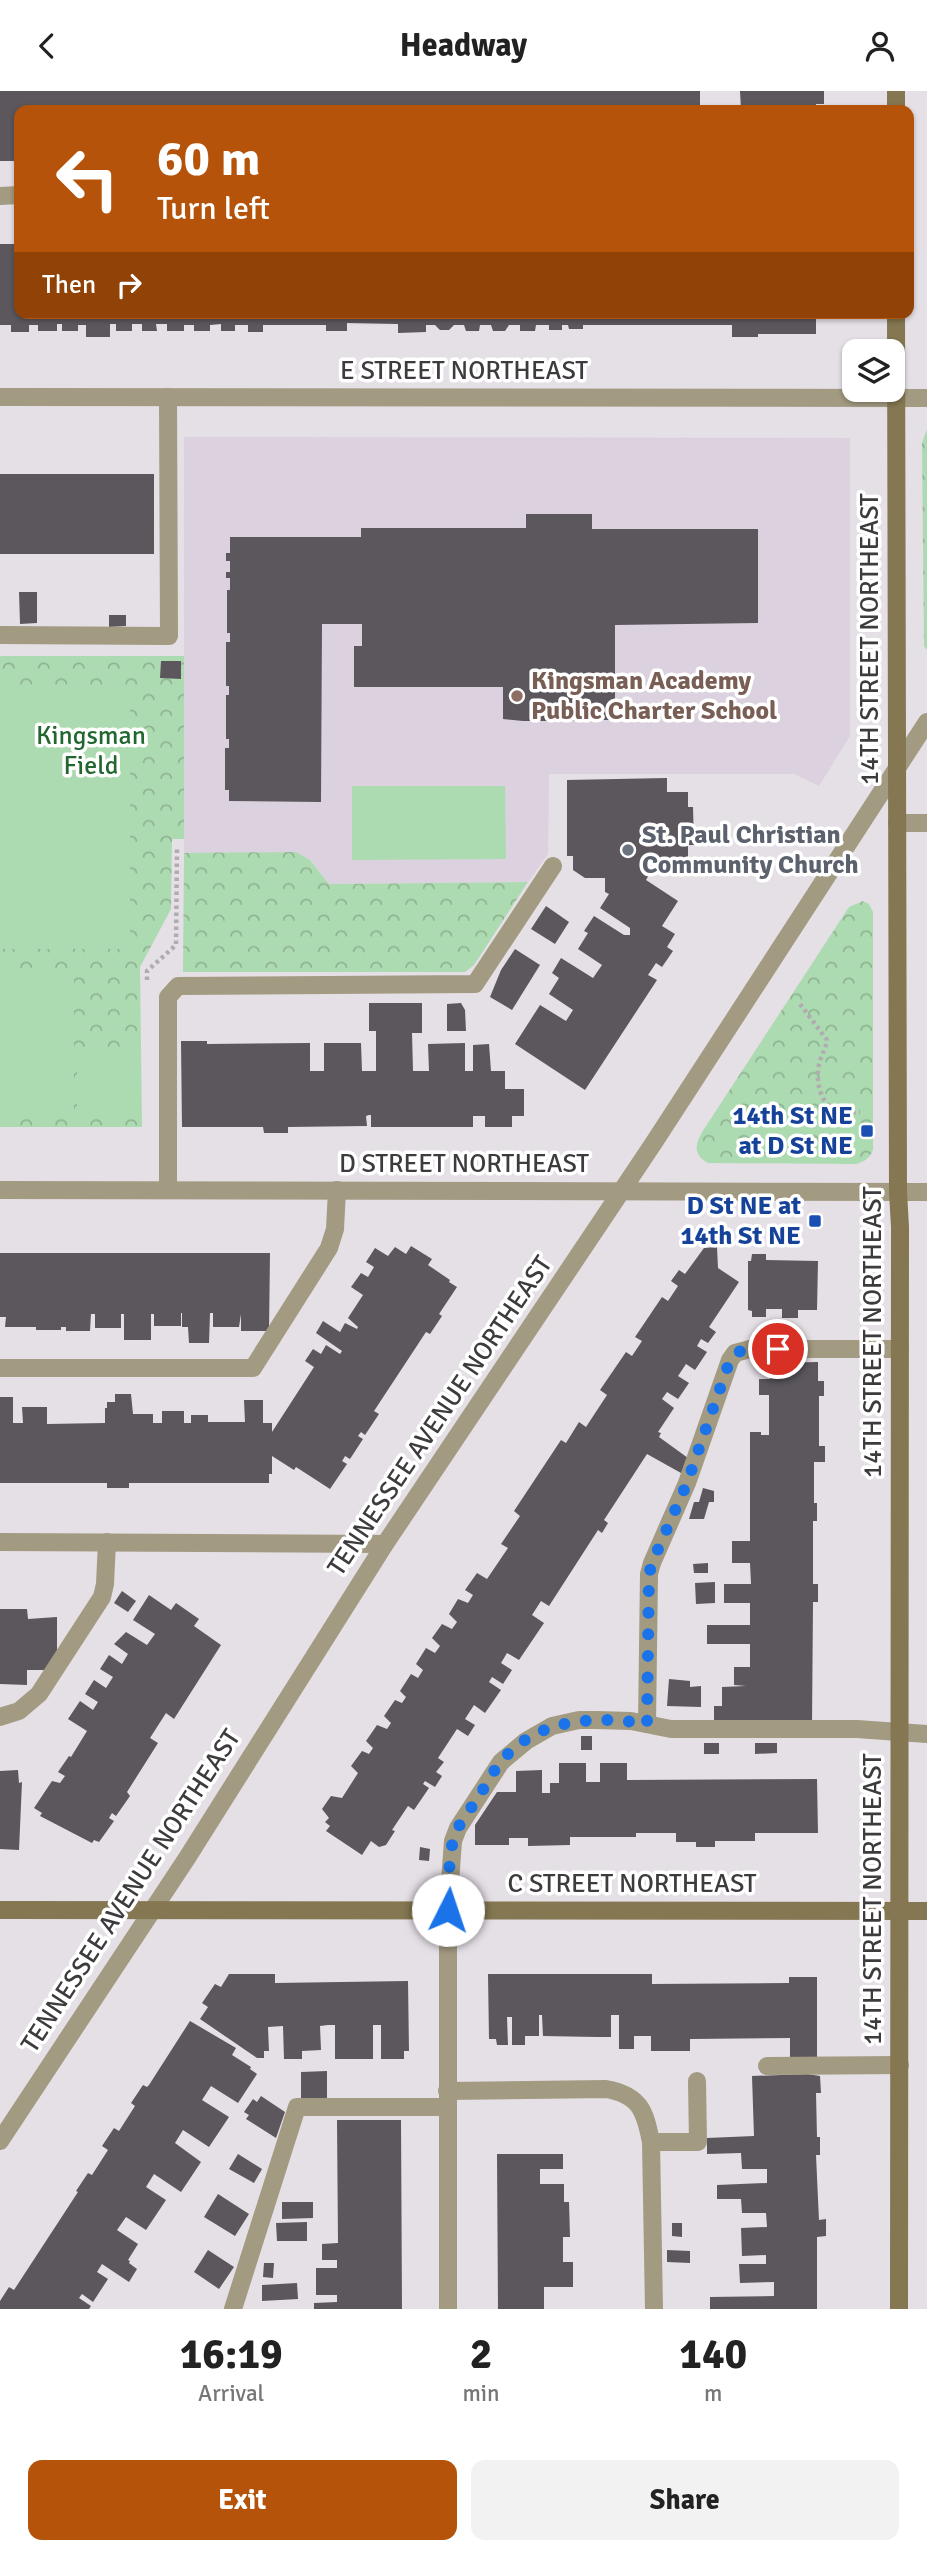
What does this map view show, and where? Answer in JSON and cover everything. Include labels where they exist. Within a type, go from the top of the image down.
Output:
[{"type":"street","name":"14TH STREET NORTHEAST","points":[[896,319],[896,339]]},
{"type":"street","name":"E STREET NORTHEAST","points":[[0,397],[842,398]]},
{"type":"street","points":[[0,635],[169,636],[168,397]]},
{"type":"street","name":"E STREET NORTHEAST","points":[[905,398],[927,398]]},
{"type":"street","name":"14TH STREET NORTHEAST","points":[[896,402],[900,1227],[899,2309]]},
{"type":"street","name":"TENNESSEE AVENUE NORTHEAST","points":[[0,2140],[153,1909],[385,1544],[622,1191],[927,722]]},
{"type":"street","points":[[897,823],[927,823]]},
{"type":"street","points":[[168,1190],[168,997],[178,986],[475,984],[553,866]]},
{"type":"street","name":"D STREET NORTHEAST","points":[[0,1190],[927,1192]]},
{"type":"street","points":[[0,1368],[253,1368],[330,1248],[335,1229],[337,1190]]},
{"type":"street","points":[[647,1724],[649,1574],[687,1483],[730,1360],[735,1353],[750,1349],[900,1349]]},
{"type":"street","points":[[0,1542],[385,1544]]},
{"type":"street","points":[[0,1717],[19,1711],[39,1694],[102,1597],[107,1542]]},
{"type":"street","points":[[448,2309],[448,1910],[453,1841],[458,1828],[501,1762],[526,1741],[552,1726],[596,1720],[647,1724],[671,1729],[927,1734]]},
{"type":"street","name":"C STREET NORTHEAST","points":[[0,1910],[927,1911]]},
{"type":"street","points":[[767,2066],[900,2065]]},
{"type":"street","points":[[651,2142],[698,2142],[697,2081]]},
{"type":"street","points":[[233,2309],[297,2107],[606,2089],[629,2095],[637,2102],[648,2125],[651,2142],[654,2309]]},
{"type":"path","points":[[800,1004],[827,1039],[826,1049],[820,1059],[818,1089],[826,1102],[841,1113],[860,1112]]},
{"type":"shaded area","name":"Kingsman Academy Public Charter School","points":[[184,437],[850,438],[850,736],[819,786],[794,774],[549,774],[548,854],[528,882],[329,884],[310,860],[184,853]]},
{"type":"green space","points":[[927,429],[927,650],[924,646],[922,443]]},
{"type":"green space","name":"Kingsman Field","points":[[0,656],[184,656],[184,839],[172,839],[171,909],[140,967],[142,1127],[0,1127]]},
{"type":"green space","points":[[0,686],[130,686],[130,949],[0,949]]},
{"type":"green space","points":[[352,786],[505,786],[506,859],[352,860]]},
{"type":"green space","points":[[296,852],[310,860],[329,884],[528,882],[474,965],[465,972],[183,972],[184,853]]},
{"type":"green space","points":[[863,901],[869,904],[873,912],[873,1150],[866,1159],[856,1164],[708,1163],[697,1152],[704,1129],[849,907]]},
{"type":"green space","points":[[0,969],[74,970],[74,1117],[0,1117]]},
{"type":"green space","points":[[77,1049],[140,1049],[140,1105],[131,1115],[77,1115]]},
{"type":"building","points":[[0,91],[700,91],[700,105],[14,105],[14,161],[0,161]]},
{"type":"building","points":[[740,91],[824,91],[824,104],[741,105]]},
{"type":"building","points":[[0,244],[14,244],[14,319],[816,319],[816,334],[732,337],[732,325],[583,325],[583,329],[569,329],[568,325],[562,325],[562,330],[549,330],[549,325],[536,325],[535,331],[520,331],[520,325],[509,325],[505,331],[493,331],[491,325],[480,325],[479,331],[466,331],[464,325],[440,330],[435,325],[426,325],[426,332],[398,333],[398,324],[347,323],[347,331],[326,331],[326,325],[263,325],[263,332],[248,332],[248,325],[235,325],[235,331],[221,331],[221,324],[210,325],[210,331],[194,331],[194,325],[184,325],[184,331],[167,331],[167,324],[156,324],[157,331],[142,331],[142,324],[132,324],[132,331],[116,331],[116,324],[110,324],[110,337],[86,337],[86,325],[78,325],[78,331],[62,331],[62,324],[57,324],[57,331],[38,331],[38,325],[29,325],[29,332],[11,332],[11,325],[0,325]]},
{"type":"building","points":[[0,474],[154,474],[154,554],[0,554]]},
{"type":"building","points":[[526,514],[592,514],[592,529],[758,529],[758,623],[615,625],[615,720],[598,721],[503,719],[503,687],[354,687],[354,646],[362,646],[362,624],[322,624],[321,802],[229,801],[229,790],[225,790],[225,748],[229,748],[229,739],[226,739],[226,695],[229,695],[229,686],[226,686],[226,642],[230,642],[230,633],[227,633],[227,590],[230,590],[230,578],[226,578],[226,572],[230,572],[230,561],[226,561],[226,553],[230,553],[230,537],[361,537],[361,528],[526,528]]},
{"type":"building","points":[[19,592],[37,592],[37,623],[20,624]]},
{"type":"building","points":[[109,615],[126,615],[126,626],[109,627]]},
{"type":"building","points":[[161,661],[181,661],[181,679],[160,678]]},
{"type":"building","points":[[667,778],[667,792],[688,792],[688,807],[693,807],[694,845],[688,845],[688,859],[658,859],[646,880],[678,901],[662,926],[675,934],[667,947],[673,951],[662,967],[656,963],[648,975],[657,980],[585,1090],[515,1044],[540,1005],[566,1021],[573,1010],[549,994],[559,978],[552,973],[561,958],[593,978],[602,965],[578,949],[588,933],[584,931],[594,916],[624,935],[630,935],[630,928],[600,908],[609,894],[605,892],[605,878],[585,878],[573,870],[573,856],[567,856],[567,780]]},
{"type":"building","points":[[546,906],[569,922],[555,944],[531,929]]},
{"type":"building","points":[[515,949],[540,965],[512,1010],[490,997],[501,970]]},
{"type":"building","points":[[369,1003],[422,1003],[422,1033],[412,1033],[413,1071],[429,1071],[428,1044],[465,1043],[465,1071],[473,1071],[473,1045],[489,1044],[491,1071],[505,1071],[505,1089],[524,1089],[524,1116],[512,1116],[512,1127],[485,1127],[485,1116],[473,1116],[473,1127],[371,1127],[369,1115],[366,1116],[367,1126],[288,1127],[288,1133],[264,1133],[263,1127],[182,1127],[181,1041],[207,1041],[207,1044],[310,1043],[310,1071],[324,1071],[324,1043],[361,1043],[362,1071],[376,1071],[376,1031],[369,1031]]},
{"type":"building","points":[[461,1003],[465,1010],[466,1031],[447,1031],[447,1004]]},
{"type":"building","points":[[411,1246],[432,1259],[428,1265],[457,1287],[439,1314],[442,1316],[430,1334],[426,1332],[374,1411],[379,1414],[365,1435],[361,1432],[358,1436],[363,1439],[350,1459],[345,1456],[342,1461],[347,1464],[330,1489],[296,1467],[294,1470],[272,1456],[269,1483],[129,1483],[129,1488],[107,1488],[107,1483],[0,1483],[0,1397],[13,1397],[13,1423],[23,1423],[22,1407],[47,1407],[47,1424],[105,1423],[107,1402],[115,1402],[115,1394],[131,1394],[133,1414],[153,1414],[153,1423],[162,1423],[162,1411],[184,1411],[184,1423],[191,1423],[191,1415],[208,1415],[208,1422],[245,1422],[244,1400],[263,1400],[263,1423],[272,1423],[272,1432],[314,1367],[305,1361],[313,1349],[321,1354],[326,1345],[340,1354],[342,1351],[316,1333],[323,1321],[340,1332],[345,1323],[357,1329],[348,1318],[363,1295],[351,1287],[361,1273],[368,1277],[374,1267],[366,1262],[375,1248],[388,1256],[395,1247],[406,1254]]},
{"type":"building","points":[[717,1247],[718,1268],[739,1282],[709,1327],[716,1332],[708,1343],[701,1339],[697,1346],[707,1352],[695,1370],[686,1364],[678,1376],[689,1383],[678,1399],[667,1392],[662,1399],[674,1408],[658,1432],[661,1433],[659,1437],[688,1458],[681,1473],[647,1454],[604,1520],[608,1523],[602,1533],[598,1530],[549,1606],[541,1601],[532,1615],[544,1623],[519,1660],[507,1653],[501,1663],[512,1670],[503,1684],[492,1677],[489,1682],[501,1690],[485,1713],[474,1705],[465,1719],[475,1725],[468,1736],[457,1729],[438,1758],[444,1762],[436,1772],[442,1776],[435,1787],[425,1781],[423,1784],[429,1788],[414,1810],[408,1806],[392,1830],[395,1831],[386,1845],[379,1847],[371,1841],[362,1855],[326,1831],[330,1826],[325,1822],[329,1818],[322,1809],[331,1796],[342,1798],[358,1773],[351,1766],[362,1751],[369,1754],[373,1748],[366,1741],[377,1725],[387,1729],[391,1723],[384,1716],[395,1700],[402,1703],[406,1697],[400,1691],[411,1674],[418,1678],[423,1670],[416,1664],[426,1648],[435,1653],[440,1646],[432,1638],[442,1624],[452,1629],[457,1622],[449,1614],[458,1599],[468,1603],[473,1595],[465,1590],[477,1573],[487,1579],[508,1548],[501,1544],[520,1516],[514,1511],[561,1440],[566,1443],[579,1422],[586,1427],[607,1395],[600,1390],[626,1352],[632,1356],[642,1341],[635,1337],[662,1297],[668,1301],[678,1286],[671,1281],[679,1270],[685,1274],[704,1248]]},
{"type":"building","points":[[0,1253],[270,1253],[269,1331],[241,1331],[241,1314],[239,1327],[213,1327],[213,1313],[210,1313],[209,1343],[189,1343],[188,1327],[182,1327],[182,1313],[181,1326],[154,1326],[154,1314],[151,1314],[151,1340],[124,1340],[124,1314],[121,1314],[121,1328],[95,1328],[95,1314],[91,1314],[90,1331],[66,1331],[66,1327],[61,1327],[61,1330],[36,1330],[36,1327],[5,1327],[6,1317],[0,1317]]},
{"type":"building","points":[[752,1254],[766,1254],[766,1260],[818,1261],[817,1310],[798,1310],[798,1318],[782,1318],[782,1309],[766,1309],[766,1317],[752,1317],[752,1311],[748,1310],[748,1261],[751,1261]]},
{"type":"building","points":[[818,1362],[818,1381],[824,1381],[824,1396],[819,1396],[819,1446],[825,1446],[825,1462],[814,1462],[817,1521],[813,1521],[813,1584],[818,1584],[818,1602],[813,1602],[812,1724],[714,1725],[714,1706],[722,1706],[722,1687],[746,1686],[734,1685],[734,1667],[750,1667],[750,1644],[707,1644],[707,1625],[750,1625],[750,1603],[724,1603],[724,1584],[751,1584],[750,1563],[732,1563],[732,1541],[750,1541],[750,1432],[769,1435],[769,1395],[759,1395],[759,1379],[770,1379],[770,1363]]},
{"type":"building","points":[[703,1488],[714,1491],[714,1502],[709,1502],[704,1519],[689,1519],[694,1502],[699,1502]]},
{"type":"building","points":[[708,1563],[708,1573],[694,1573],[693,1564]]},
{"type":"building","points":[[715,1582],[715,1603],[696,1604],[695,1583]]},
{"type":"building","points":[[122,1591],[136,1601],[128,1612],[114,1603]]},
{"type":"building","points":[[149,1595],[171,1610],[176,1603],[199,1619],[194,1626],[221,1645],[174,1719],[166,1713],[150,1738],[158,1743],[127,1792],[130,1796],[116,1816],[112,1813],[109,1818],[114,1821],[99,1842],[94,1840],[92,1843],[40,1816],[42,1813],[34,1808],[52,1781],[60,1783],[65,1776],[58,1772],[87,1731],[68,1719],[80,1701],[93,1710],[98,1702],[85,1694],[94,1680],[106,1688],[113,1677],[100,1669],[109,1655],[122,1664],[128,1654],[114,1644],[126,1632],[147,1645],[155,1634],[133,1620]]},
{"type":"building","points":[[0,1609],[27,1609],[28,1619],[57,1617],[57,1657],[50,1670],[27,1670],[27,1685],[0,1684]]},
{"type":"building","points":[[669,1679],[690,1681],[690,1687],[701,1686],[701,1707],[667,1706]]},
{"type":"building","points":[[581,1736],[592,1736],[592,1750],[581,1750]]},
{"type":"building","points":[[704,1743],[719,1743],[719,1754],[704,1754]]},
{"type":"building","points":[[755,1743],[777,1743],[777,1753],[755,1754]]},
{"type":"building","points":[[559,1763],[586,1763],[586,1782],[600,1782],[600,1763],[627,1763],[627,1780],[817,1779],[818,1833],[755,1833],[755,1841],[715,1841],[715,1847],[696,1847],[696,1842],[676,1842],[676,1833],[636,1833],[636,1837],[570,1837],[570,1845],[528,1846],[528,1838],[509,1838],[509,1845],[475,1845],[475,1825],[497,1792],[516,1792],[516,1771],[542,1770],[542,1793],[550,1793],[550,1783],[559,1783]]},
{"type":"building","points":[[18,1770],[19,1783],[22,1782],[19,1850],[0,1849],[0,1771]]},
{"type":"building","points":[[420,1847],[430,1849],[429,1861],[419,1860]]},
{"type":"building","points":[[229,1974],[275,1974],[275,1983],[408,1981],[409,2051],[404,2051],[404,2059],[381,2059],[381,2025],[373,2025],[373,2059],[335,2059],[335,2025],[328,2025],[320,2026],[321,2050],[302,2051],[302,2059],[284,2059],[283,2026],[268,2027],[269,2051],[264,2051],[264,2058],[257,2058],[200,2019],[208,2007],[202,2003],[215,1984],[221,1987]]},
{"type":"building","points":[[488,1974],[652,1974],[652,1984],[789,1983],[789,1977],[817,1977],[817,2061],[790,2061],[790,2038],[690,2039],[690,2051],[651,2051],[651,2036],[634,2036],[634,2049],[619,2049],[619,2015],[611,2015],[611,2037],[597,2037],[543,2036],[542,2015],[539,2015],[539,2036],[525,2036],[525,2045],[512,2045],[512,2017],[507,2017],[508,2045],[497,2045],[496,2039],[489,2039]]},
{"type":"building","points":[[190,2021],[236,2048],[232,2055],[257,2074],[238,2103],[211,2086],[202,2100],[229,2117],[209,2147],[183,2130],[175,2143],[201,2162],[181,2192],[154,2174],[146,2187],[166,2200],[146,2230],[126,2217],[117,2230],[138,2244],[128,2260],[137,2269],[129,2282],[102,2264],[97,2272],[108,2279],[93,2302],[82,2294],[79,2298],[91,2306],[89,2309],[0,2309],[0,2301],[9,2287],[14,2290],[88,2173],[92,2175],[108,2150],[102,2146],[114,2128],[119,2131],[135,2106],[131,2103],[143,2085],[149,2085]]},
{"type":"building","points":[[327,2071],[327,2101],[301,2102],[301,2072]]},
{"type":"building","points":[[752,2076],[820,2076],[821,2093],[816,2093],[820,2155],[816,2155],[819,2220],[826,2219],[826,2236],[817,2237],[817,2309],[710,2309],[710,2297],[774,2296],[774,2282],[740,2283],[739,2264],[766,2264],[766,2255],[742,2256],[741,2228],[767,2227],[766,2213],[742,2213],[741,2199],[717,2199],[717,2185],[767,2183],[767,2169],[742,2169],[741,2153],[707,2154],[707,2138],[754,2136]]},
{"type":"building","points":[[261,2096],[285,2112],[276,2138],[246,2119],[249,2115],[244,2112],[253,2099],[257,2102]]},
{"type":"building","points":[[337,2120],[401,2120],[402,2309],[314,2309],[314,2303],[337,2302],[337,2295],[316,2295],[316,2268],[337,2268],[337,2260],[322,2260],[322,2244],[338,2243]]},
{"type":"building","points":[[238,2154],[262,2169],[254,2183],[229,2169]]},
{"type":"building","points":[[497,2154],[563,2154],[563,2169],[540,2169],[540,2184],[564,2184],[564,2202],[569,2202],[570,2237],[563,2237],[563,2262],[573,2262],[573,2287],[544,2287],[544,2309],[498,2309]]},
{"type":"building","points":[[218,2194],[249,2214],[235,2236],[204,2217]]},
{"type":"building","points":[[282,2202],[313,2202],[313,2218],[282,2219]]},
{"type":"building","points":[[307,2222],[307,2241],[277,2241],[276,2223]]},
{"type":"building","points":[[672,2223],[682,2223],[682,2237],[672,2236]]},
{"type":"building","points":[[208,2250],[234,2267],[219,2289],[194,2272]]},
{"type":"building","points":[[667,2250],[690,2251],[690,2263],[667,2262]]},
{"type":"building","points":[[264,2263],[274,2263],[273,2278],[263,2277]]},
{"type":"building","points":[[297,2283],[298,2299],[262,2301],[262,2285]]},
{"type":"place","name":"Kingsman Academy Public Charter School","points":[[517,696]]},
{"type":"place","name":"St. Paul Christian Community Church","points":[[628,850]]},
{"type":"place","name":"14th St NE at D St NE","points":[[867,1131]]},
{"type":"place","name":"D St NE at 14th St NE","points":[[815,1221]]},
{"type":"route","points":[[448,1910],[453,1841],[458,1828],[501,1762],[526,1741],[552,1726],[566,1722],[596,1720],[647,1724],[649,1574],[652,1563],[687,1483],[730,1360],[742,1349],[778,1349]]}]
